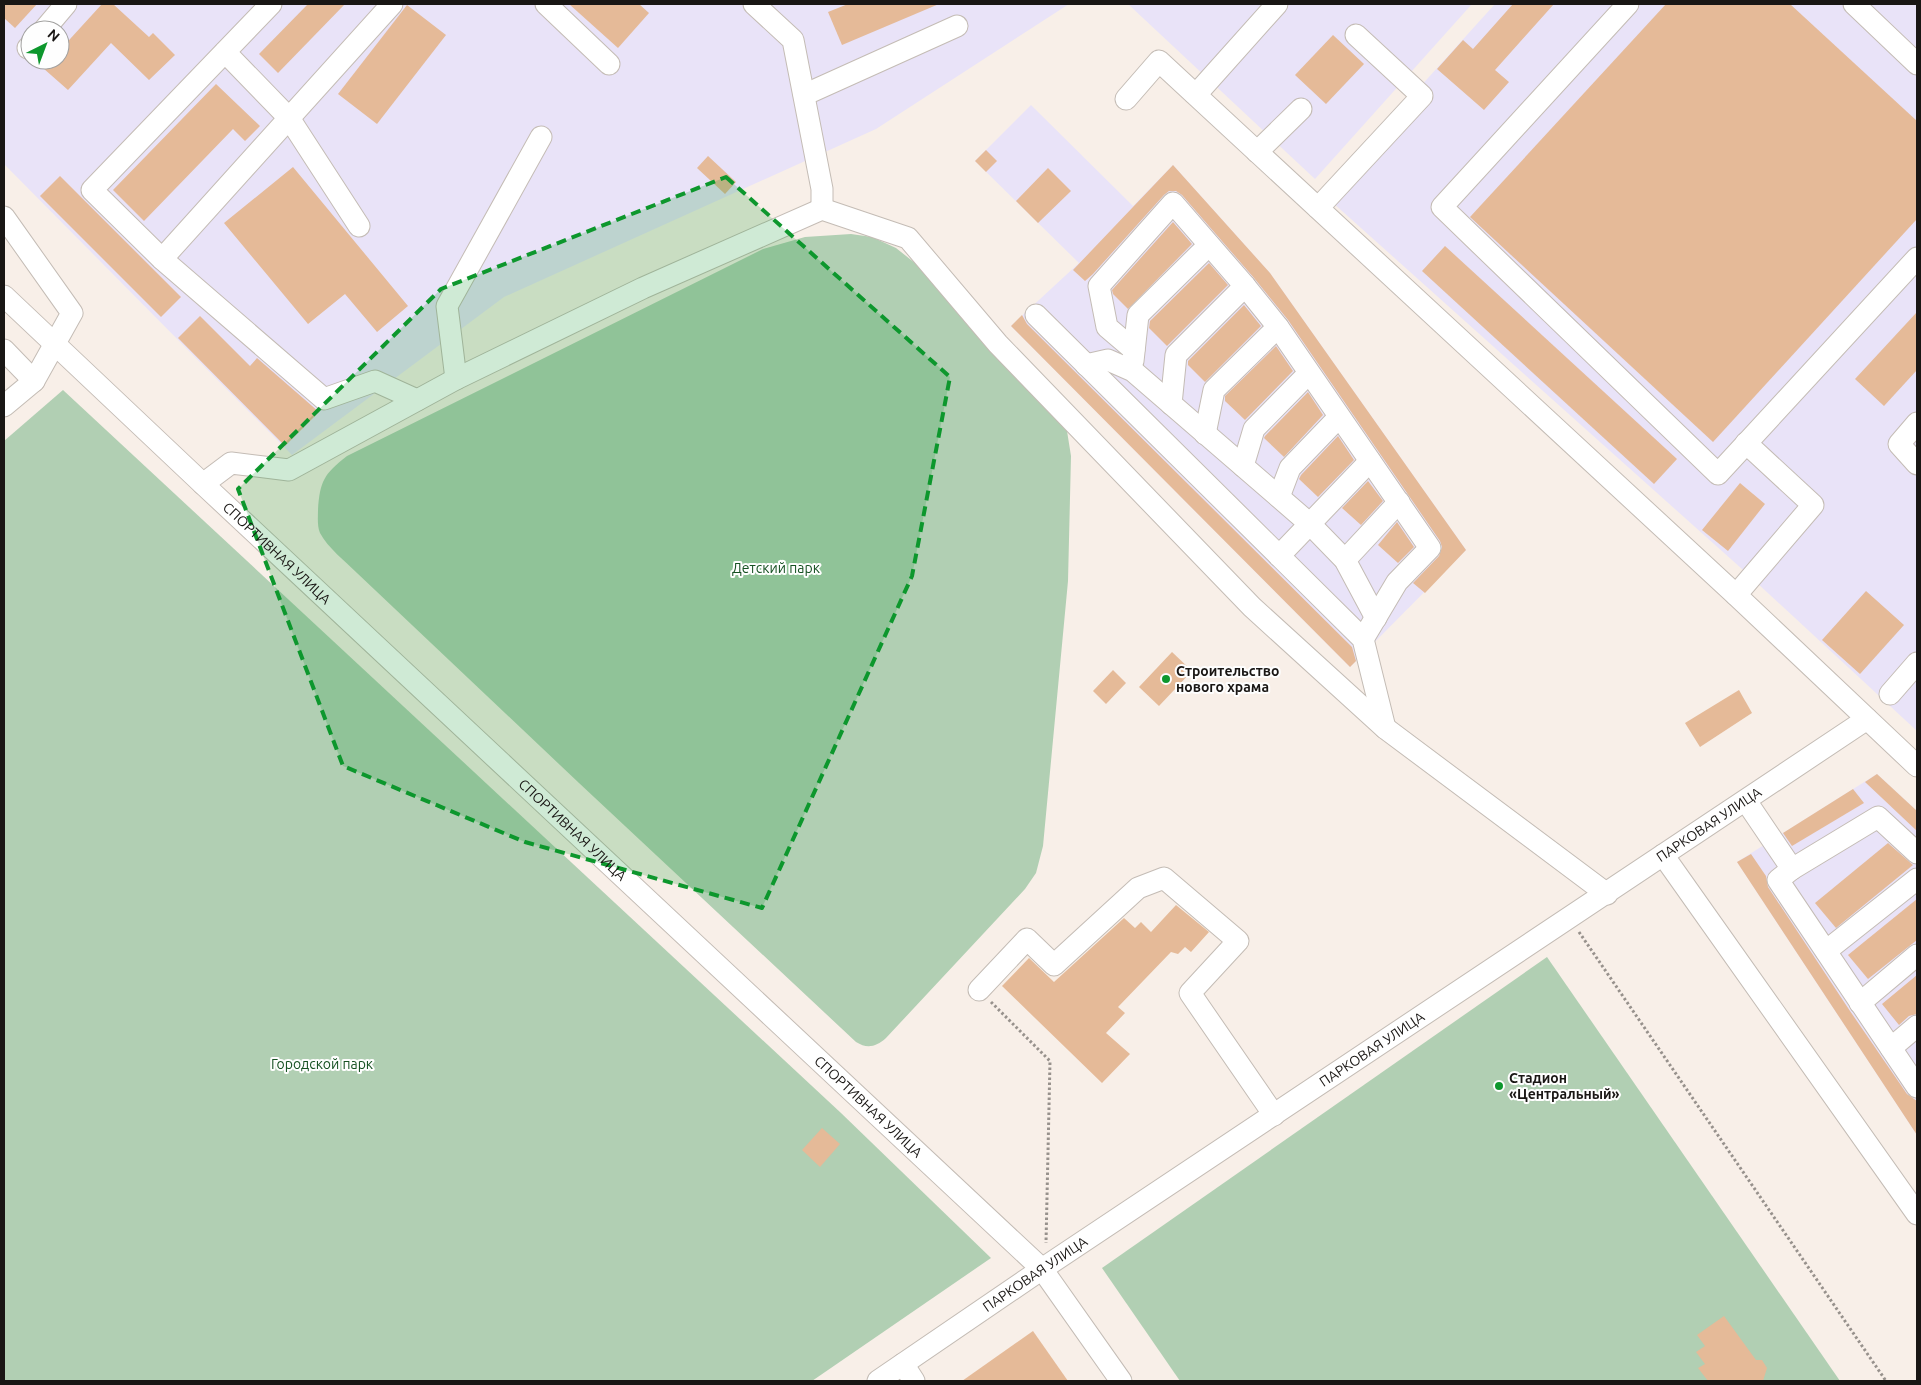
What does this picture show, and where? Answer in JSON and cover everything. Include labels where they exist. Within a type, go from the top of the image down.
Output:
[{"type":"street","points":[[52,20],[66,4]]},
{"type":"street","points":[[270,4],[92,190],[162,259],[324,399],[375,381],[417,400]]},
{"type":"street","points":[[162,259],[392,4]]},
{"type":"street","points":[[546,4],[608,64]]},
{"type":"street","points":[[754,4],[793,40],[822,189],[822,209]]},
{"type":"street","points":[[1194,93],[1201,89],[1277,4]]},
{"type":"street","points":[[1628,4],[1442,207],[1718,474],[1917,258]]},
{"type":"street","points":[[1854,4],[1917,64]]},
{"type":"street","points":[[804,96],[957,26]]},
{"type":"street","points":[[1318,208],[1422,96],[1356,35]]},
{"type":"street","points":[[225,52],[289,118],[359,226]]},
{"type":"street","points":[[1126,99],[1159,61],[1736,595],[1917,766]]},
{"type":"street","points":[[1257,152],[1301,109]]},
{"type":"street","points":[[456,379],[447,306],[541,137]]},
{"type":"street","points":[[1134,350],[1108,327],[1099,286],[1173,203],[1278,327],[1430,548],[1398,582],[1363,639]]},
{"type":"street","points":[[203,484],[231,463],[289,470],[456,379],[643,288],[822,209],[908,238],[998,344],[1252,607],[1385,728],[1607,894]]},
{"type":"street","points":[[4,217],[72,313],[34,381],[4,406]]},
{"type":"street","points":[[1133,371],[1138,315],[1210,245]]},
{"type":"street","points":[[1171,404],[1176,355],[1245,286]]},
{"type":"street","name":"СПОРТИВНАЯ УЛИЦА","points":[[4,296],[1042,1269],[1121,1381]]},
{"type":"street","points":[[1036,315],[1363,639],[1385,728]]},
{"type":"street","points":[[1205,434],[1214,390],[1278,327]]},
{"type":"street","points":[[4,350],[34,381]]},
{"type":"street","points":[[1086,365],[1108,360],[1133,371],[1310,524],[1345,560],[1376,618]]},
{"type":"street","points":[[1243,466],[1254,429],[1309,373]]},
{"type":"street","points":[[1279,497],[1290,468],[1340,417]]},
{"type":"street","points":[[1917,423],[1899,444],[1917,464]]},
{"type":"street","points":[[1736,595],[1813,505],[1746,443]]},
{"type":"street","points":[[1279,556],[1370,461]]},
{"type":"street","points":[[1345,560],[1399,502]]},
{"type":"street","points":[[1890,694],[1917,663]]},
{"type":"street","name":"ПАРКОВАЯ УЛИЦА","points":[[878,1381],[909,1373],[1042,1269],[1867,719]]},
{"type":"street","points":[[1746,801],[1792,869]]},
{"type":"street","points":[[1917,853],[1878,817],[1792,869],[1778,880],[1917,1087]]},
{"type":"street","points":[[1663,856],[1917,1214]]},
{"type":"street","points":[[979,990],[1027,939],[1054,965],[1138,888],[1164,878],[1238,941],[1190,992],[1274,1115]]},
{"type":"street","points":[[1826,951],[1917,879]]},
{"type":"street","points":[[1860,1003],[1917,955]]},
{"type":"street","points":[[1891,1048],[1917,1026]]},
{"type":"path","points":[[1569,917],[1886,1381]]},
{"type":"path","points":[[979,990],[1050,1062],[1046,1238],[1042,1269]]},
{"type":"highlighted area","points":[[726,177],[950,377],[912,576],[762,908],[525,842],[343,766],[238,489],[441,289]]},
{"type":"shaded area","points":[[4,4],[1069,4],[876,129],[504,297],[292,455],[4,164]]},
{"type":"shaded area","points":[[1128,4],[1472,4],[1315,179]]},
{"type":"shaded area","points":[[1495,4],[1917,4],[1917,731],[1742,569],[1323,194]]},
{"type":"shaded area","points":[[1031,105],[1133,206],[1173,165],[1270,273],[1466,550],[1350,667],[1011,326],[1079,263],[975,161]]},
{"type":"shaded area","points":[[1877,774],[1917,811],[1917,1135],[1737,862]]},
{"type":"green space","name":"Детский парк","points":[[851,234],[872,237],[896,248],[925,271],[1067,431],[1071,456],[1068,581],[1043,846],[1036,873],[1025,889],[886,1038],[875,1045],[868,1046],[856,1042],[342,559],[323,539],[318,522],[322,485],[328,473],[347,456],[763,249],[805,237]]},
{"type":"green space","name":"Городской парк","points":[[63,390],[841,1113],[991,1258],[812,1381],[4,1381],[4,441]]},
{"type":"green space","name":"Стадион «Центральный»","points":[[1547,957],[1840,1381],[1180,1381],[1102,1268]]},
{"type":"building","points":[[4,4],[37,4],[22,20],[20,20],[15,28],[4,18]]},
{"type":"building","points":[[102,4],[113,4],[149,37],[153,33],[175,55],[149,80],[111,43],[68,90],[45,70],[70,70],[70,39]]},
{"type":"building","points":[[308,4],[345,4],[278,73],[259,54]]},
{"type":"building","points":[[569,4],[639,4],[649,13],[618,48]]},
{"type":"building","points":[[848,4],[939,4],[842,45],[828,12]]},
{"type":"building","points":[[1513,4],[1554,4],[1495,70],[1509,82],[1484,110],[1437,69],[1463,40],[1473,49]]},
{"type":"building","points":[[1666,4],[1790,4],[1917,121],[1917,219],[1713,442],[1470,217]]},
{"type":"building","points":[[407,5],[446,35],[377,124],[338,94]]},
{"type":"building","points":[[1333,35],[1364,64],[1326,104],[1295,75]]},
{"type":"building","points":[[216,84],[260,126],[245,141],[233,129],[144,221],[113,190]]},
{"type":"building","points":[[986,150],[997,161],[986,172],[975,161]]},
{"type":"building","points":[[708,156],[736,182],[725,194],[697,168]]},
{"type":"building","points":[[1173,165],[1270,273],[1466,550],[1425,593],[1413,583],[1439,556],[1442,547],[1440,541],[1288,320],[1182,195],[1176,191],[1169,191],[1164,195],[1085,281],[1073,270]]},
{"type":"building","points":[[293,167],[408,306],[377,332],[345,294],[308,324],[224,223]]},
{"type":"building","points":[[1048,168],[1071,191],[1038,223],[1016,201]]},
{"type":"building","points":[[60,176],[181,297],[161,317],[40,196]]},
{"type":"building","points":[[1173,222],[1192,244],[1128,309],[1113,294],[1112,290]]},
{"type":"building","points":[[1445,246],[1677,459],[1654,484],[1422,271]]},
{"type":"building","points":[[1209,263],[1228,285],[1167,346],[1149,328],[1150,321]]},
{"type":"building","points":[[1244,305],[1261,326],[1205,382],[1188,365],[1188,361]]},
{"type":"building","points":[[1917,312],[1917,370],[1884,406],[1855,379]]},
{"type":"building","points":[[1022,315],[1027,324],[1352,647],[1356,661],[1350,667],[1011,326]]},
{"type":"building","points":[[200,316],[250,366],[257,358],[319,412],[285,446],[178,338]]},
{"type":"building","points":[[1276,346],[1293,371],[1245,420],[1225,401],[1225,396]]},
{"type":"building","points":[[1308,392],[1323,415],[1284,457],[1264,438]]},
{"type":"building","points":[[1338,436],[1354,460],[1318,497],[1299,479]]},
{"type":"building","points":[[1368,481],[1383,501],[1361,525],[1342,508]]},
{"type":"building","points":[[1740,483],[1765,504],[1728,551],[1702,530]]},
{"type":"building","points":[[1397,522],[1414,547],[1398,563],[1378,545]]},
{"type":"building","points":[[1866,591],[1904,625],[1860,674],[1822,640]]},
{"type":"building","name":"Строительство нового храма","points":[[1172,652],[1192,671],[1159,706],[1139,687]]},
{"type":"building","points":[[1113,670],[1126,683],[1106,704],[1093,691]]},
{"type":"building","points":[[1739,690],[1752,713],[1700,747],[1685,723]]},
{"type":"building","points":[[1877,774],[1917,811],[1917,831],[1865,782]]},
{"type":"building","points":[[1853,789],[1864,803],[1792,846],[1783,833]]},
{"type":"building","points":[[1888,843],[1913,865],[1836,928],[1815,903]]},
{"type":"building","points":[[1751,854],[1766,876],[1768,887],[1850,1011],[1907,1094],[1917,1101],[1917,1135],[1737,862]]},
{"type":"building","points":[[1917,899],[1917,940],[1868,979],[1848,955]]},
{"type":"building","points":[[1176,905],[1209,932],[1191,952],[1185,947],[1178,954],[1171,952],[1118,1007],[1125,1013],[1106,1033],[1130,1054],[1102,1083],[1002,986],[1029,958],[1054,982],[1124,918],[1135,928],[1141,922],[1151,932]]},
{"type":"building","points":[[1917,975],[1917,1014],[1909,1016],[1899,1025],[1882,1004]]},
{"type":"building","points":[[822,1128],[840,1144],[820,1167],[802,1150]]},
{"type":"building","points":[[1724,1316],[1756,1360],[1762,1360],[1767,1368],[1763,1381],[1708,1381],[1698,1368],[1705,1364],[1696,1352],[1705,1346],[1697,1335]]},
{"type":"building","points":[[1033,1331],[1068,1381],[962,1381]]},
{"type":"place","name":"Строительство нового храма","points":[[1166,679]]},
{"type":"place","name":"Стадион «Центральный»","points":[[1499,1086]]}]
